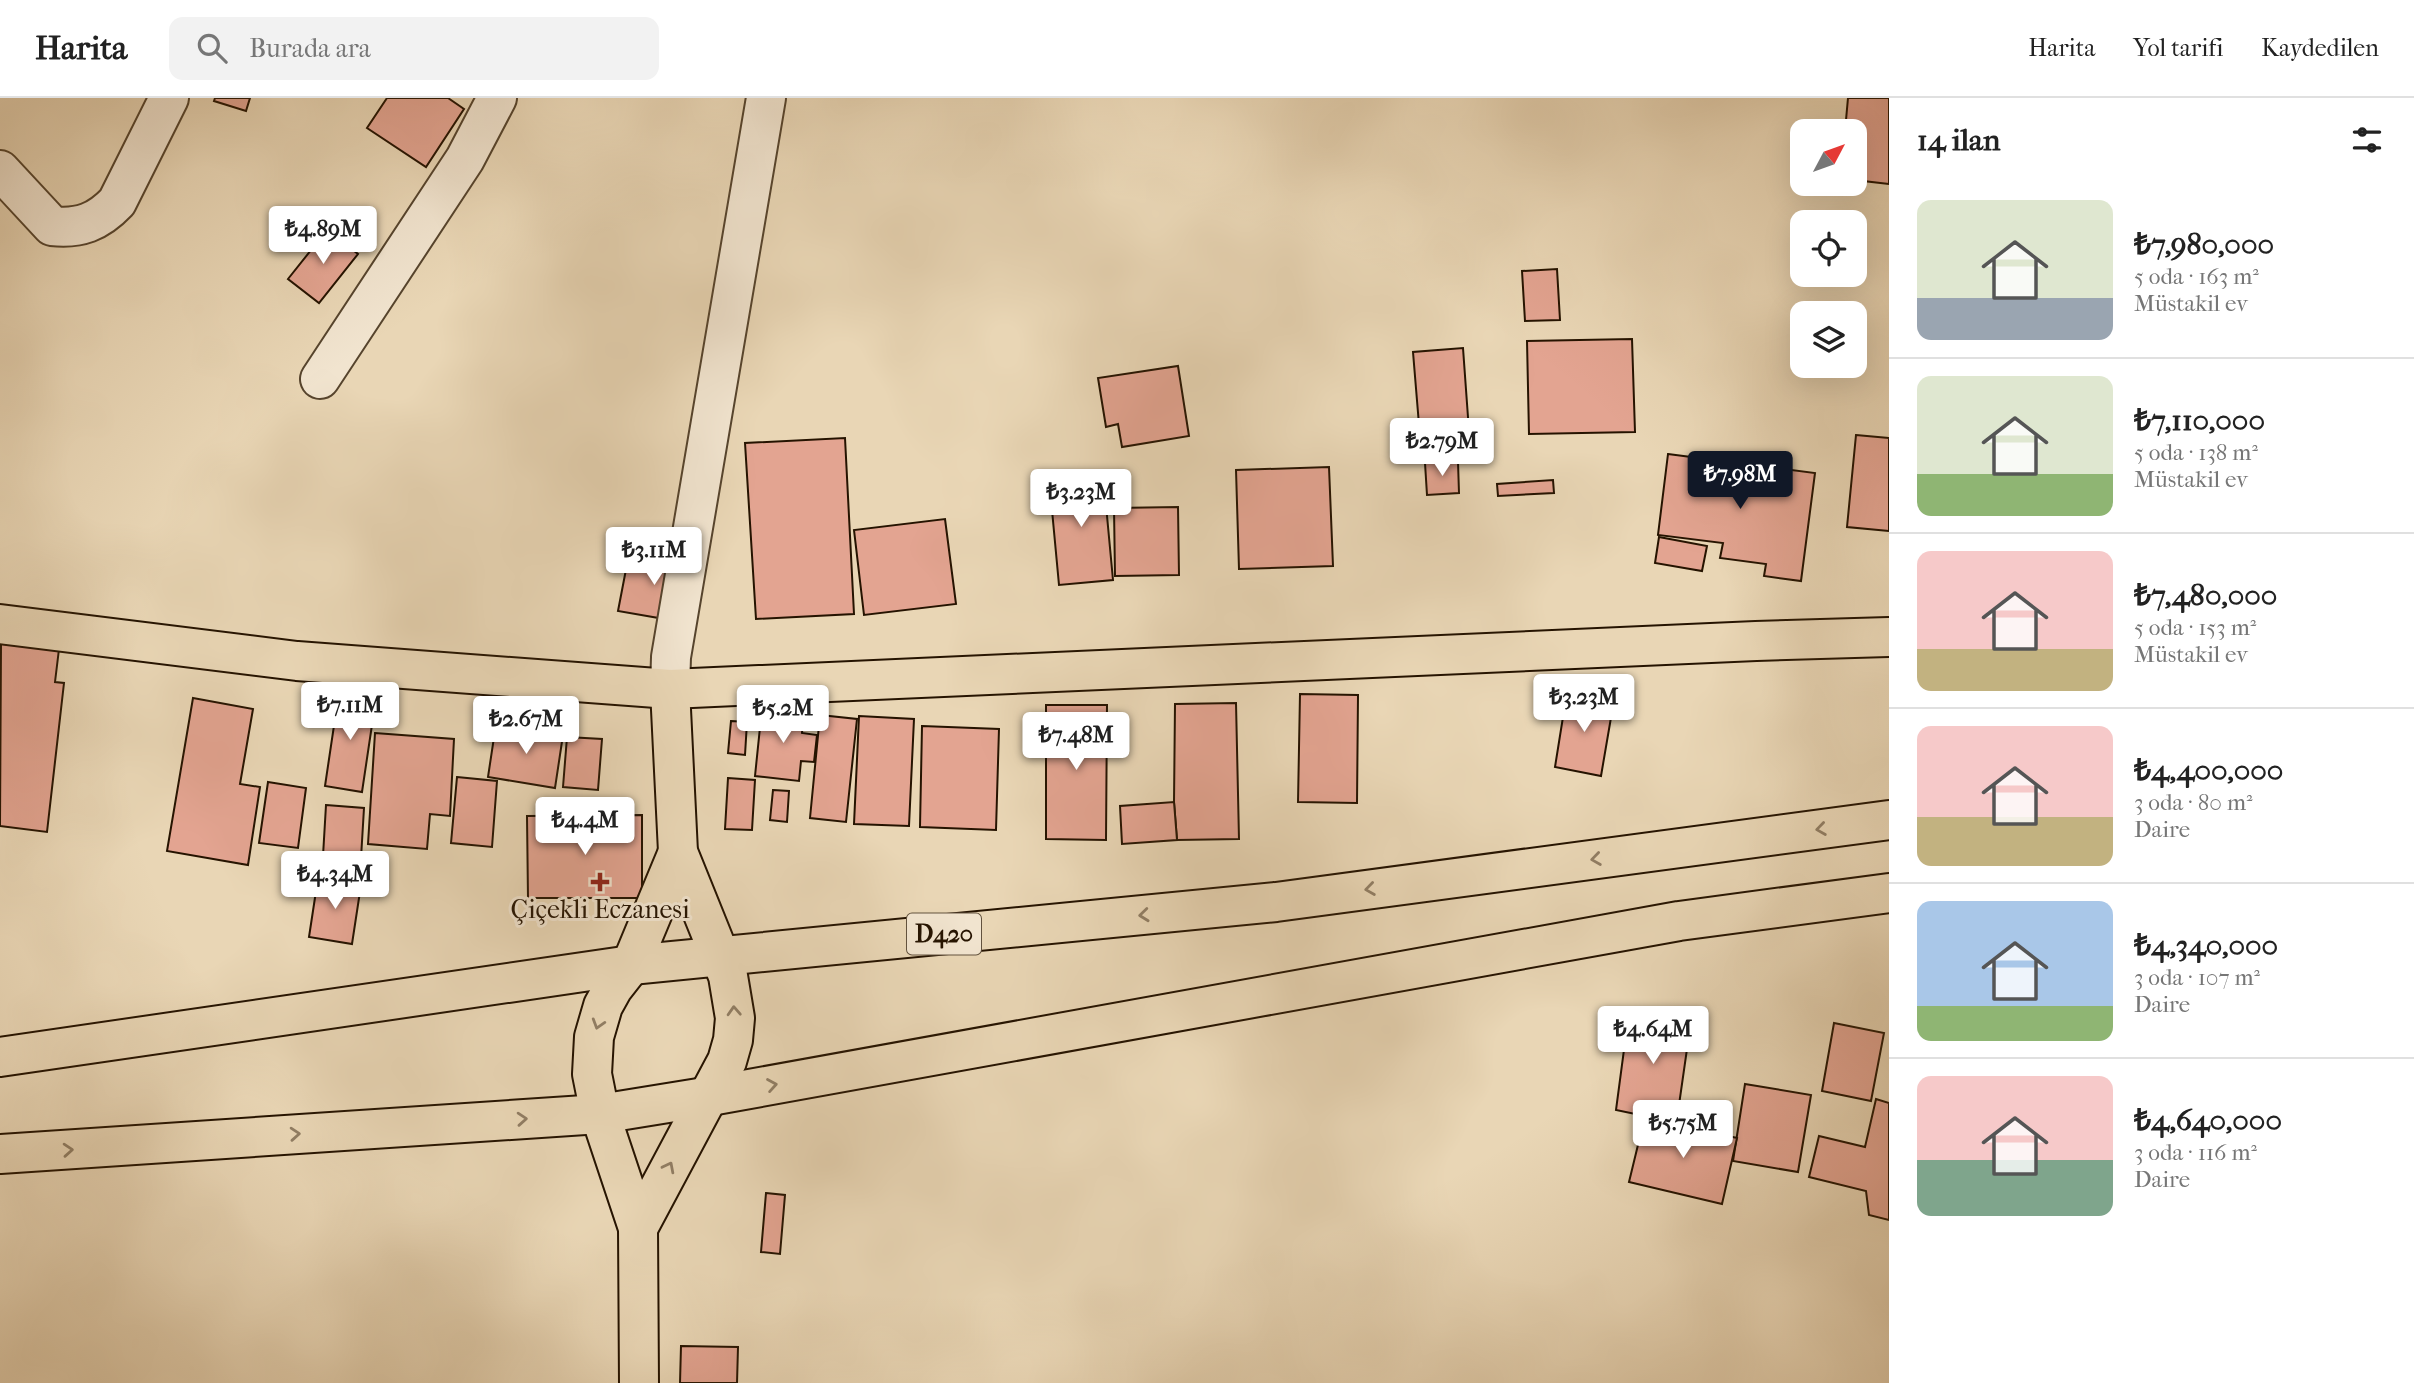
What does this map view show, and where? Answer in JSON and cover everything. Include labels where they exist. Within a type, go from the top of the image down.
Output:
[{"type":"main road","points":[[0,624],[297,661],[670,689],[1714,643],[1889,638]]},
{"type":"main road","points":[[638,1228],[705,1097],[727,1060],[733,1040],[735,1018],[728,976],[678,852],[670,689]]},
{"type":"main road","name":"D420","points":[[0,1057],[631,965],[1276,902],[1889,820]]},
{"type":"main road","points":[[639,1383],[638,1228],[600,1114],[592,1074],[594,1037],[603,1006],[631,965],[678,852]]},
{"type":"main road","points":[[0,1154],[600,1114],[1679,921],[1889,893]]},
{"type":"street","points":[[0,170],[52,226],[73,227],[93,222],[106,214],[117,202],[169,98]]},
{"type":"street","points":[[320,379],[465,159],[497,98]]},
{"type":"street","points":[[670,689],[671,657],[766,98]]},
{"type":"building","points":[[215,98],[250,98],[246,111],[214,101]]},
{"type":"building","points":[[387,98],[448,98],[464,109],[426,167],[367,128]]},
{"type":"building","points":[[1848,98],[1889,98],[1889,184],[1867,181],[1867,119],[1846,119]]},
{"type":"building","points":[[327,230],[358,254],[319,303],[288,279]]},
{"type":"building","points":[[1557,269],[1560,320],[1525,321],[1522,271]]},
{"type":"building","points":[[1632,339],[1635,432],[1529,434],[1527,341]]},
{"type":"building","points":[[1463,348],[1470,445],[1421,449],[1413,352]]},
{"type":"building","points":[[1178,366],[1189,436],[1122,447],[1118,424],[1106,427],[1098,378]]},
{"type":"building","points":[[1856,435],[1889,438],[1889,531],[1847,527]]},
{"type":"building","points":[[845,438],[854,614],[756,619],[745,443]]},
{"type":"building","points":[[1668,454],[1815,473],[1801,581],[1764,576],[1766,564],[1720,558],[1723,543],[1658,535]]},
{"type":"building","points":[[1458,462],[1459,493],[1427,495],[1425,463]]},
{"type":"building","points":[[1329,467],[1333,566],[1239,569],[1236,470]]},
{"type":"building","points":[[1103,473],[1113,580],[1059,585],[1049,478]]},
{"type":"building","points":[[1553,480],[1554,493],[1498,496],[1497,484]]},
{"type":"building","points":[[1178,507],[1179,575],[1115,576],[1114,508]]},
{"type":"building","points":[[945,519],[956,604],[864,615],[854,530]]},
{"type":"building","points":[[1659,537],[1707,546],[1702,571],[1655,563]]},
{"type":"building","points":[[662,551],[688,555],[676,621],[618,611],[628,559],[660,565]]},
{"type":"building","points":[[1,643],[59,649],[55,682],[64,683],[47,832],[0,826]]},
{"type":"building","points":[[339,692],[376,698],[362,792],[325,786]]},
{"type":"building","points":[[1567,692],[1614,700],[1601,776],[1555,767]]},
{"type":"building","points":[[1300,694],[1358,695],[1357,803],[1298,802]]},
{"type":"building","points":[[193,698],[253,709],[240,784],[260,787],[248,865],[167,851]]},
{"type":"building","points":[[1236,703],[1239,839],[1177,840],[1174,802],[1175,704]]},
{"type":"building","points":[[1046,705],[1107,705],[1106,840],[1046,839]]},
{"type":"building","points":[[762,708],[804,713],[802,733],[817,735],[814,762],[801,761],[799,781],[755,776]]},
{"type":"building","points":[[820,715],[857,719],[846,822],[810,818]]},
{"type":"building","points":[[859,716],[914,719],[909,826],[854,824]]},
{"type":"building","points":[[731,721],[747,722],[745,755],[728,753]]},
{"type":"building","points":[[496,724],[563,735],[555,788],[488,777]]},
{"type":"building","points":[[922,726],[999,729],[996,830],[920,827]]},
{"type":"building","points":[[375,733],[454,739],[450,816],[430,814],[427,849],[368,844]]},
{"type":"building","points":[[567,737],[602,739],[598,790],[563,787]]},
{"type":"building","points":[[457,777],[497,781],[492,847],[451,843]]},
{"type":"building","points":[[728,778],[755,780],[752,830],[725,829]]},
{"type":"building","points":[[268,782],[306,788],[298,848],[259,843]]},
{"type":"building","points":[[773,790],[789,791],[787,822],[770,820]]},
{"type":"building","points":[[1174,802],[1177,840],[1122,844],[1120,806]]},
{"type":"building","points":[[326,805],[364,808],[360,875],[322,873]]},
{"type":"building","points":[[642,815],[642,898],[528,898],[527,816]]},
{"type":"building","points":[[318,878],[361,885],[352,944],[309,937]]},
{"type":"building","points":[[1629,1012],[1691,1021],[1677,1119],[1616,1110]]},
{"type":"building","points":[[1834,1023],[1884,1033],[1871,1101],[1822,1091]]},
{"type":"building","points":[[1745,1084],[1811,1095],[1798,1172],[1733,1161]]},
{"type":"building","points":[[1876,1099],[1889,1103],[1889,1220],[1869,1215],[1866,1191],[1809,1177],[1819,1136],[1865,1147]]},
{"type":"building","points":[[1645,1116],[1737,1138],[1722,1204],[1629,1182]]},
{"type":"building","points":[[766,1193],[785,1195],[780,1254],[761,1252]]},
{"type":"building","points":[[681,1346],[738,1347],[737,1383],[680,1383]]},
{"type":"place","name":"Çiçekli Eczanesi","points":[[600,882]]}]
